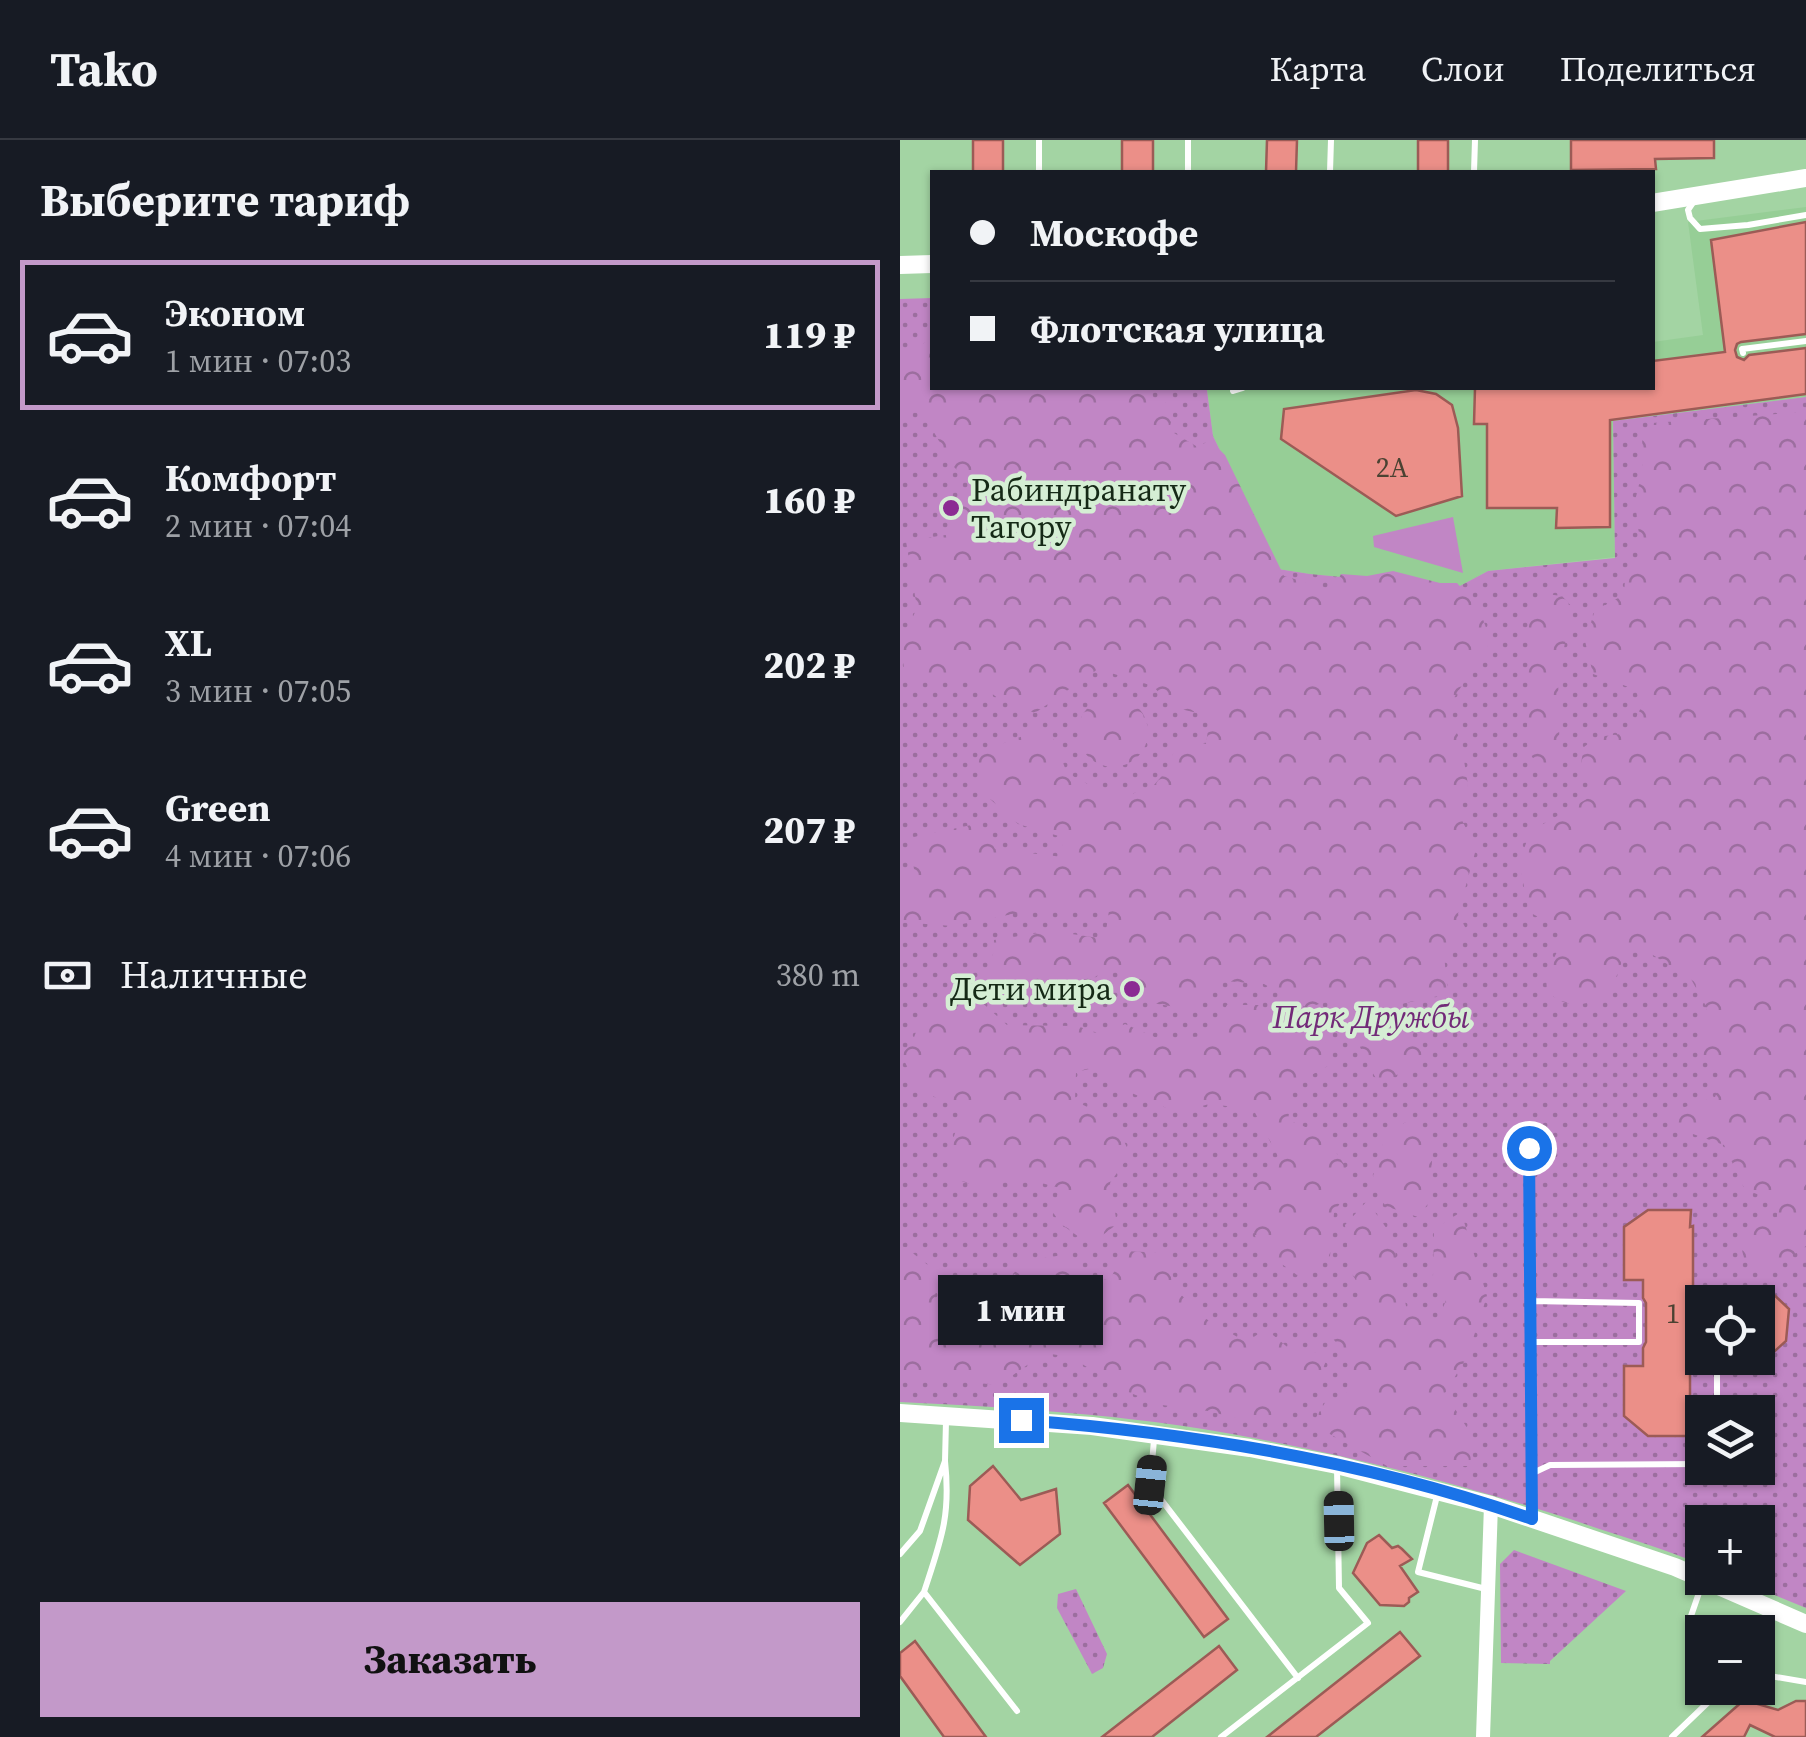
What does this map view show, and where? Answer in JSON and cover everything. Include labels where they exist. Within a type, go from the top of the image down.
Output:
[{"type":"street","points":[[1655,203],[1806,178]]},
{"type":"street","points":[[900,265],[930,264]]},
{"type":"street","points":[[900,1412],[1092,1426],[1250,1448],[1438,1490],[1685,1571]]},
{"type":"street","points":[[1484,1737],[1490,1505]]},
{"type":"street","points":[[1742,1595],[1806,1624]]},
{"type":"lane","points":[[1039,140],[1039,170]]},
{"type":"lane","points":[[1188,140],[1188,170]]},
{"type":"lane","points":[[1330,170],[1331,140]]},
{"type":"lane","points":[[1474,140],[1474,170]]},
{"type":"lane","points":[[1704,195],[1688,210],[1700,228],[1806,215]]},
{"type":"lane","points":[[1743,352],[1742,349],[1806,342]]},
{"type":"lane","points":[[1529,1148],[1532,1519]]},
{"type":"lane","points":[[1531,1301],[1639,1303],[1639,1342],[1531,1342]]},
{"type":"lane","points":[[1717,1375],[1717,1395]]},
{"type":"lane","points":[[900,1622],[924,1592],[945,1528],[946,1415]]},
{"type":"lane","points":[[1154,1433],[1150,1485],[1298,1678]]},
{"type":"lane","points":[[900,1554],[920,1531],[945,1460]]},
{"type":"lane","points":[[1533,1473],[1550,1465],[1685,1464]]},
{"type":"lane","points":[[1221,1737],[1368,1623],[1339,1588],[1337,1466]]},
{"type":"lane","points":[[1438,1490],[1418,1572],[1488,1589]]},
{"type":"lane","points":[[924,1592],[1017,1711]]},
{"type":"lane","points":[[1775,1677],[1806,1682]]},
{"type":"lane","points":[[1672,1737],[1705,1705]]},
{"type":"shaded area","points":[[1806,207],[1806,397],[1613,421],[1615,557],[1488,571],[1456,588],[1278,569],[1213,436],[1207,390],[1655,390],[1655,342],[1703,335],[1688,222]]},
{"type":"green space","name":"Парк Дружбы","points":[[930,298],[930,390],[1207,390],[1213,436],[1278,569],[1310,574],[1456,588],[1488,571],[1615,558],[1613,421],[1806,397],[1806,1608],[1774,1595],[1775,1505],[1685,1505],[1685,1559],[1482,1492],[1297,1447],[1203,1429],[1014,1409],[900,1402],[900,299]]},
{"type":"green space","points":[[930,340],[930,390],[1133,390],[1175,406],[1169,430],[1196,446],[1211,441],[1225,455],[1284,576],[1333,590],[1341,574],[1367,576],[1393,571],[1440,583],[1457,583],[1478,606],[1491,641],[1446,710],[1461,742],[1468,785],[1458,812],[1476,849],[1458,914],[1471,938],[1444,955],[1448,994],[1401,1004],[1398,1034],[1429,1055],[1380,1085],[1353,1031],[1331,1000],[1307,1008],[1264,984],[1224,981],[1194,1010],[1152,1003],[1113,964],[1065,999],[1044,1001],[991,982],[994,940],[1052,931],[1105,939],[1109,910],[1039,909],[952,926],[900,922],[900,883],[914,869],[909,838],[981,823],[995,849],[1063,857],[1062,837],[1018,824],[980,790],[978,752],[1049,727],[1067,773],[1099,790],[1132,794],[1154,785],[1167,770],[1179,737],[1206,744],[1210,716],[1172,707],[1153,686],[1098,669],[1035,713],[999,699],[974,680],[906,679],[900,644],[917,608],[906,541],[952,534],[970,483],[954,467],[924,415],[900,408],[900,357]]},
{"type":"green space","points":[[1806,412],[1806,1246],[1773,1269],[1757,1271],[1744,1259],[1740,1241],[1747,1227],[1777,1217],[1778,1201],[1745,1190],[1724,1145],[1676,1128],[1667,1113],[1715,1097],[1721,1083],[1718,1066],[1703,1057],[1697,1041],[1707,1008],[1691,979],[1645,950],[1626,951],[1609,996],[1577,1004],[1555,998],[1547,992],[1546,974],[1561,944],[1559,928],[1529,912],[1519,861],[1531,831],[1592,796],[1581,763],[1584,747],[1597,737],[1629,733],[1643,703],[1634,689],[1593,674],[1585,641],[1595,610],[1624,595],[1625,579],[1641,551],[1635,501],[1643,468],[1642,435],[1652,423]]},
{"type":"green space","points":[[1453,517],[1463,573],[1374,547],[1373,536]]},
{"type":"green space","points":[[1546,594],[1562,596],[1573,608],[1558,674],[1560,772],[1538,764],[1527,743],[1529,619],[1532,602]]},
{"type":"green space","points":[[1113,697],[1138,707],[1148,732],[1138,757],[1113,767],[1088,757],[1078,732],[1088,707]]},
{"type":"green space","points":[[953,988],[977,998],[1007,1025],[1077,1026],[1104,1035],[1125,1024],[1159,1039],[1209,1036],[1227,1005],[1259,1005],[1329,1044],[1328,1066],[1293,1085],[1288,1120],[1325,1135],[1354,1180],[1334,1213],[1330,1256],[1297,1275],[1258,1247],[1245,1196],[1280,1160],[1253,1109],[1209,1104],[1178,1113],[1127,1091],[1102,1066],[1076,1072],[1075,1101],[1114,1120],[1130,1154],[1110,1183],[1117,1224],[1090,1245],[1061,1224],[1052,1211],[1060,1188],[1019,1177],[983,1189],[948,1176],[962,1110],[918,1089],[901,1054],[911,1045],[925,1009]]},
{"type":"green space","points":[[1414,1119],[1433,1140],[1430,1201],[1418,1217],[1385,1206],[1373,1176],[1387,1130]]},
{"type":"green space","points":[[1367,1201],[1392,1236],[1406,1306],[1437,1323],[1448,1295],[1433,1277],[1434,1229],[1461,1212],[1487,1296],[1467,1357],[1445,1393],[1469,1431],[1471,1466],[1387,1466],[1312,1424],[1326,1401],[1346,1397],[1351,1361],[1330,1335],[1339,1313],[1367,1300],[1350,1270],[1345,1225]]},
{"type":"green space","points":[[905,1247],[938,1273],[935,1298],[961,1314],[986,1319],[1004,1297],[1019,1262],[1063,1255],[1087,1279],[1110,1280],[1124,1251],[1166,1253],[1176,1289],[1201,1316],[1246,1342],[1266,1329],[1292,1351],[1329,1353],[1315,1389],[1292,1404],[1280,1423],[1162,1405],[1125,1391],[1071,1357],[1044,1353],[999,1385],[900,1379],[900,1248]]},
{"type":"green space","points":[[1514,1550],[1626,1591],[1550,1664],[1501,1663],[1500,1564]]},
{"type":"green space","points":[[1076,1589],[1107,1654],[1103,1668],[1092,1674],[1057,1608],[1058,1594]]},
{"type":"building","points":[[973,140],[1003,140],[1003,170],[973,170]]},
{"type":"building","points":[[1122,140],[1153,140],[1153,170],[1122,170]]},
{"type":"building","points":[[1267,140],[1297,140],[1296,170],[1266,170]]},
{"type":"building","points":[[1418,140],[1448,140],[1448,170],[1418,170]]},
{"type":"building","points":[[1571,140],[1714,140],[1714,158],[1655,159],[1656,169],[1571,170]]},
{"type":"building","points":[[1806,222],[1806,334],[1741,342],[1735,350],[1737,357],[1744,360],[1749,355],[1806,348],[1806,394],[1610,420],[1610,527],[1556,528],[1557,508],[1487,508],[1487,424],[1474,424],[1475,390],[1655,390],[1655,361],[1725,352],[1711,240]]},
{"type":"building","points":[[1416,390],[1436,394],[1452,405],[1458,428],[1462,496],[1396,516],[1281,439],[1284,409]]},
{"type":"building","points":[[1648,1210],[1691,1210],[1693,1285],[1685,1285],[1685,1375],[1690,1375],[1690,1395],[1685,1395],[1685,1436],[1648,1436],[1624,1416],[1624,1366],[1643,1366],[1646,1303],[1643,1280],[1624,1280],[1624,1227]]},
{"type":"building","points":[[1775,1296],[1789,1309],[1786,1341],[1775,1351]]},
{"type":"building","points":[[993,1466],[1021,1500],[1056,1489],[1060,1534],[1020,1565],[968,1520],[970,1486]]},
{"type":"building","points":[[1128,1485],[1228,1619],[1204,1637],[1104,1503]]},
{"type":"building","points":[[1379,1535],[1412,1559],[1400,1566],[1418,1592],[1404,1606],[1380,1605],[1353,1573],[1367,1543]]},
{"type":"building","points":[[1400,1632],[1420,1656],[1316,1737],[1267,1737]]},
{"type":"building","points":[[915,1641],[986,1737],[944,1737],[900,1676],[900,1653]]},
{"type":"building","points":[[1219,1646],[1237,1670],[1152,1737],[1102,1737]]},
{"type":"building","points":[[1796,1701],[1806,1701],[1806,1737],[1775,1737],[1750,1725],[1744,1737],[1702,1737],[1738,1705],[1778,1710]]},
{"type":"place","name":"Рабиндранату Тагору","points":[[951,508]]},
{"type":"place","name":"Дети мира","points":[[1132,989]]},
{"type":"route","points":[[1021,1420],[1154,1433],[1250,1448],[1412,1483],[1532,1519],[1529,1148]]}]
